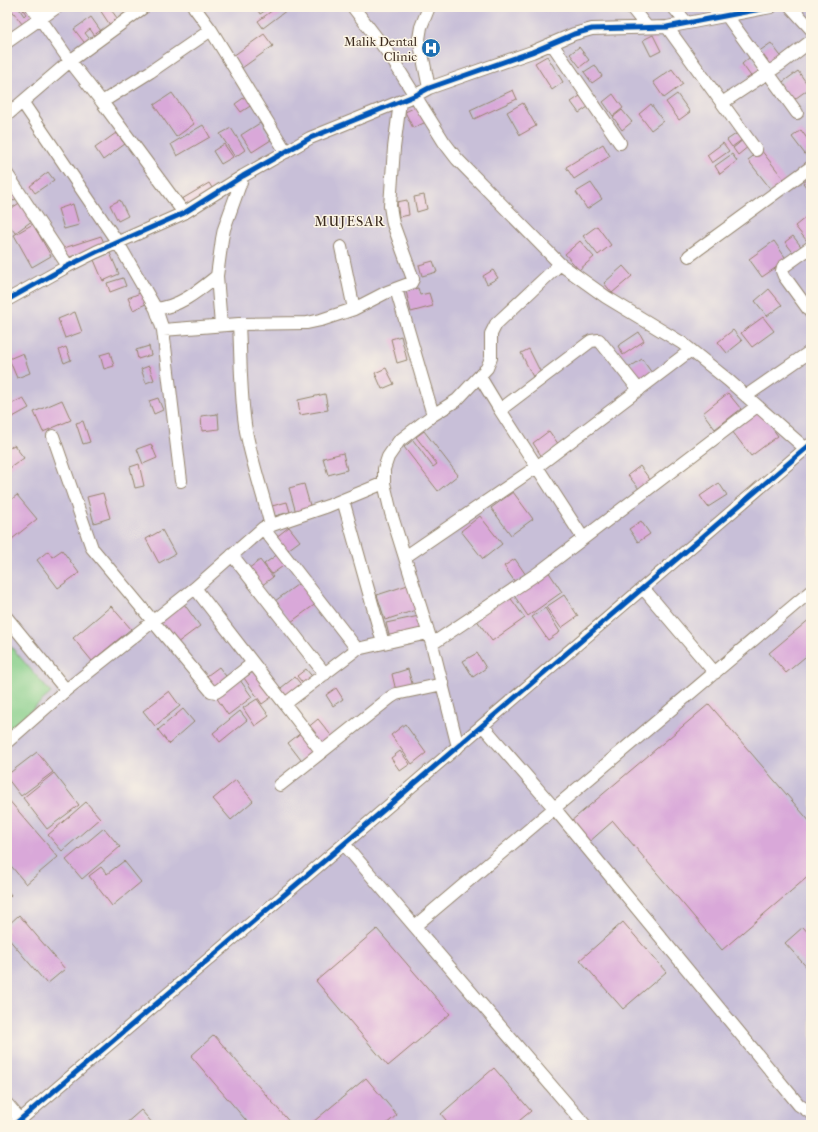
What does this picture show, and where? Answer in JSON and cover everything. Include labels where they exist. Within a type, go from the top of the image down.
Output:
[{"type":"street","points":[[32,7],[70,62],[102,102],[184,213]]},
{"type":"street","points":[[7,42],[58,7]]},
{"type":"street","points":[[7,115],[70,62],[144,7]]},
{"type":"street","points":[[194,7],[211,30],[286,152]]},
{"type":"street","points":[[7,1104],[17,1122],[483,726],[808,446],[757,406],[682,343],[606,297],[560,264],[457,159],[444,142],[389,54],[353,7]]},
{"type":"street","points":[[429,7],[421,27],[419,39],[429,88]]},
{"type":"street","points":[[631,7],[647,27]]},
{"type":"street","points":[[673,7],[687,23]]},
{"type":"street","points":[[7,300],[68,266],[184,213],[243,176],[310,138],[400,102],[429,88],[532,52],[578,33],[592,29],[667,27],[771,7]]},
{"type":"street","points":[[791,7],[811,29]]},
{"type":"street","points":[[727,16],[797,113]]},
{"type":"street","points":[[667,27],[756,150]]},
{"type":"street","points":[[102,102],[150,72],[211,30]]},
{"type":"street","points":[[722,103],[811,41]]},
{"type":"street","points":[[552,44],[620,143]]},
{"type":"street","points":[[163,330],[239,324],[307,323],[354,309],[387,292],[411,283],[413,279],[393,224],[390,206],[394,148],[400,102]]},
{"type":"street","points":[[23,103],[118,243],[156,309],[163,330],[181,481]]},
{"type":"street","points":[[689,256],[811,167]]},
{"type":"street","points":[[7,174],[68,266]]},
{"type":"street","points":[[221,325],[217,276],[224,229],[243,176]]},
{"type":"street","points":[[811,247],[783,267],[782,271],[811,313]]},
{"type":"street","points":[[341,248],[354,309]]},
{"type":"street","points":[[458,747],[443,684],[430,639],[390,513],[384,482],[384,469],[388,457],[399,441],[433,415],[457,400],[480,377],[490,362],[491,334],[496,324],[560,264]]},
{"type":"street","points":[[156,309],[168,308],[180,303],[217,276]]},
{"type":"street","points":[[396,289],[433,415]]},
{"type":"street","points":[[239,324],[243,405],[246,429],[267,527],[357,649]]},
{"type":"street","points":[[500,410],[591,341],[595,340],[598,340],[639,390]]},
{"type":"street","points":[[405,558],[538,466],[691,350]]},
{"type":"street","points":[[746,396],[811,351]]},
{"type":"street","points":[[480,377],[583,538]]},
{"type":"street","points":[[285,704],[357,649],[382,643],[430,639],[538,573],[757,406]]},
{"type":"street","points":[[53,436],[92,548],[211,691],[216,692],[253,663]]},
{"type":"street","points":[[7,742],[66,690],[196,588],[232,555],[267,527],[343,500],[384,482]]},
{"type":"street","points":[[343,500],[382,643]]},
{"type":"street","points":[[232,555],[325,674]]},
{"type":"street","points":[[196,588],[322,752]]},
{"type":"street","points":[[643,588],[715,673]]},
{"type":"street","points":[[416,926],[811,591]]},
{"type":"street","points":[[7,618],[66,690]]},
{"type":"street","points":[[280,786],[396,694],[443,684]]},
{"type":"street","points":[[483,726],[555,809],[799,1105],[811,1113]]},
{"type":"street","points":[[344,844],[416,926],[585,1125]]},
{"type":"shaded area","points":[[7,7],[811,7],[811,1125],[7,1125]]},
{"type":"green space","points":[[7,642],[51,693],[7,731]]},
{"type":"building","points":[[18,7],[24,16],[26,14],[21,7],[27,7],[37,20],[25,28],[11,9]]},
{"type":"building","points":[[98,7],[109,7],[120,22],[112,28]]},
{"type":"building","points":[[123,7],[141,7],[129,16]]},
{"type":"building","points":[[256,7],[271,7],[260,14]]},
{"type":"building","points":[[277,7],[291,7],[263,28],[258,21]]},
{"type":"building","points":[[638,7],[649,7],[643,13]]},
{"type":"building","points":[[91,17],[103,34],[97,39],[90,29],[85,33],[92,42],[87,46],[74,29]]},
{"type":"building","points":[[264,34],[273,46],[242,68],[233,56]]},
{"type":"building","points":[[653,35],[661,51],[651,56],[643,40]]},
{"type":"building","points":[[771,43],[783,59],[770,68],[758,52]]},
{"type":"building","points":[[429,45],[437,45],[438,55],[430,55]]},
{"type":"building","points":[[579,47],[589,60],[580,67],[570,54]]},
{"type":"building","points":[[547,56],[563,82],[552,90],[535,63]]},
{"type":"building","points":[[750,57],[762,72],[753,79],[742,64]]},
{"type":"building","points":[[595,65],[602,76],[592,83],[584,72]]},
{"type":"building","points":[[672,69],[683,84],[664,98],[653,82]]},
{"type":"building","points":[[798,71],[810,88],[792,101],[780,84]]},
{"type":"building","points":[[513,90],[517,99],[474,119],[470,110]]},
{"type":"building","points":[[172,93],[194,124],[176,137],[154,105]]},
{"type":"building","points":[[249,94],[255,103],[241,112],[235,104]]},
{"type":"building","points":[[583,94],[591,105],[579,113],[571,102]]},
{"type":"building","points":[[613,94],[623,108],[613,116],[603,102]]},
{"type":"building","points":[[677,94],[690,112],[679,120],[666,102]]},
{"type":"building","points":[[523,103],[536,126],[520,135],[507,112]]},
{"type":"building","points":[[651,104],[663,121],[651,130],[639,114]]},
{"type":"building","points":[[418,106],[426,122],[413,128],[405,112]]},
{"type":"building","points":[[622,110],[632,122],[622,130],[613,117]]},
{"type":"building","points":[[260,123],[271,140],[252,152],[241,135]]},
{"type":"building","points":[[203,125],[210,137],[177,156],[171,144]]},
{"type":"building","points":[[231,128],[245,150],[235,157],[220,134]]},
{"type":"building","points":[[801,130],[811,144],[811,162],[792,137]]},
{"type":"building","points":[[739,132],[743,139],[732,147],[727,140]]},
{"type":"building","points":[[116,133],[125,144],[103,160],[95,148]]},
{"type":"building","points":[[744,139],[749,146],[738,155],[733,148]]},
{"type":"building","points":[[723,143],[729,151],[712,163],[707,155]]},
{"type":"building","points":[[224,144],[233,157],[221,164],[213,151]]},
{"type":"building","points":[[603,144],[610,156],[574,179],[566,167]]},
{"type":"building","points":[[761,150],[786,182],[773,192],[748,160]]},
{"type":"building","points":[[732,154],[737,161],[720,174],[715,166]]},
{"type":"building","points":[[48,172],[54,180],[35,193],[30,186]]},
{"type":"building","points":[[7,177],[20,196],[7,205]]},
{"type":"building","points":[[811,177],[811,193],[803,183]]},
{"type":"building","points":[[209,183],[214,191],[187,208],[182,199]]},
{"type":"building","points":[[591,183],[602,199],[587,209],[576,192]]},
{"type":"building","points":[[424,195],[427,209],[417,212],[414,197]]},
{"type":"building","points":[[24,200],[36,218],[15,233],[7,222],[7,211]]},
{"type":"building","points":[[120,200],[128,216],[118,221],[110,205]]},
{"type":"building","points":[[407,200],[409,215],[399,217],[397,202]]},
{"type":"building","points":[[73,204],[79,225],[64,229],[58,209]]},
{"type":"building","points":[[811,213],[811,244],[810,245],[795,226]]},
{"type":"building","points":[[33,224],[51,256],[32,267],[14,235]]},
{"type":"building","points":[[597,226],[611,245],[598,255],[583,236]]},
{"type":"building","points":[[101,236],[105,245],[64,259],[61,249]]},
{"type":"building","points":[[793,236],[803,249],[795,255],[785,242]]},
{"type":"building","points":[[580,241],[594,257],[579,270],[565,254]]},
{"type":"building","points":[[774,241],[787,260],[762,277],[749,259]]},
{"type":"building","points":[[110,253],[119,274],[103,281],[94,260]]},
{"type":"building","points":[[433,261],[437,272],[422,276],[419,265]]},
{"type":"building","points":[[623,266],[632,276],[612,293],[604,283]]},
{"type":"building","points":[[493,270],[498,278],[487,284],[483,276]]},
{"type":"building","points":[[123,278],[126,286],[110,292],[107,283]]},
{"type":"building","points":[[418,288],[420,295],[429,293],[433,306],[411,312],[406,291]]},
{"type":"building","points":[[769,289],[782,305],[767,316],[755,301]]},
{"type":"building","points":[[145,291],[150,302],[133,310],[128,298]]},
{"type":"building","points":[[75,312],[82,332],[65,338],[58,319]]},
{"type":"building","points":[[763,317],[774,331],[752,347],[741,333]]},
{"type":"building","points":[[733,330],[742,341],[727,353],[718,342]]},
{"type":"building","points":[[639,332],[644,341],[623,355],[618,346]]},
{"type":"building","points":[[401,336],[407,360],[397,363],[391,339]]},
{"type":"building","points":[[149,346],[151,355],[138,359],[136,350]]},
{"type":"building","points":[[66,347],[71,360],[64,363],[59,350]]},
{"type":"building","points":[[529,349],[541,373],[533,377],[521,353]]},
{"type":"building","points":[[110,352],[114,366],[104,369],[100,355]]},
{"type":"building","points":[[23,353],[30,373],[17,378],[9,359]]},
{"type":"building","points":[[642,359],[652,373],[637,383],[627,369]]},
{"type":"building","points":[[149,366],[154,380],[146,383],[141,369]]},
{"type":"building","points":[[386,368],[394,384],[382,389],[375,373]]},
{"type":"building","points":[[728,393],[741,409],[715,429],[703,413]]},
{"type":"building","points":[[325,394],[328,410],[300,415],[298,400]]},
{"type":"building","points":[[23,398],[29,408],[11,418],[7,411],[7,406]]},
{"type":"building","points":[[158,398],[163,410],[154,414],[149,401]]},
{"type":"building","points":[[62,400],[71,420],[43,432],[34,412]]},
{"type":"building","points":[[759,410],[778,436],[751,456],[732,431]]},
{"type":"building","points":[[218,414],[219,429],[202,431],[201,416]]},
{"type":"building","points":[[83,421],[90,442],[83,444],[76,423]]},
{"type":"building","points":[[424,431],[458,475],[438,491],[404,447],[413,440],[433,467],[437,464],[416,437]]},
{"type":"building","points":[[549,431],[559,445],[542,457],[533,443]]},
{"type":"building","points":[[151,444],[157,458],[143,464],[137,449]]},
{"type":"building","points":[[14,445],[24,458],[7,470],[7,449]]},
{"type":"building","points":[[343,453],[347,470],[328,475],[323,458]]},
{"type":"building","points":[[139,464],[144,486],[135,488],[130,467]]},
{"type":"building","points":[[640,466],[651,481],[639,489],[628,475]]},
{"type":"building","points":[[719,483],[727,495],[708,507],[700,496]]},
{"type":"building","points":[[304,484],[311,509],[296,513],[289,488]]},
{"type":"building","points":[[513,492],[533,519],[511,535],[491,508]]},
{"type":"building","points":[[103,493],[110,518],[94,523],[87,497]]},
{"type":"building","points":[[17,495],[37,519],[7,543],[7,503]]},
{"type":"building","points":[[287,502],[290,512],[275,516],[272,506]]},
{"type":"building","points":[[480,516],[502,544],[483,559],[461,531]]},
{"type":"building","points":[[641,521],[650,534],[638,542],[629,529]]},
{"type":"building","points":[[289,527],[300,541],[285,552],[275,538]]},
{"type":"building","points":[[162,530],[175,554],[159,563],[146,539]]},
{"type":"building","points":[[62,550],[79,573],[58,588],[37,560],[48,551],[52,557]]},
{"type":"building","points":[[278,554],[286,564],[272,574],[264,564]]},
{"type":"building","points":[[515,559],[526,575],[515,582],[504,566]]},
{"type":"building","points":[[260,560],[273,577],[261,586],[248,569]]},
{"type":"building","points":[[548,571],[562,592],[528,616],[513,594]]},
{"type":"building","points":[[301,582],[317,603],[291,622],[275,601]]},
{"type":"building","points":[[411,584],[419,609],[385,620],[377,595]]},
{"type":"building","points":[[564,595],[578,616],[561,628],[546,607]]},
{"type":"building","points":[[509,596],[525,618],[492,641],[476,619]]},
{"type":"building","points":[[184,604],[200,626],[177,643],[161,622]]},
{"type":"building","points":[[111,606],[131,629],[92,661],[73,638]]},
{"type":"building","points":[[545,608],[560,632],[548,640],[532,617]]},
{"type":"building","points":[[419,616],[423,632],[390,639],[386,623]]},
{"type":"building","points":[[811,618],[811,652],[786,673],[769,653]]},
{"type":"building","points":[[477,653],[486,668],[473,677],[463,661]]},
{"type":"building","points":[[219,667],[229,680],[213,691],[204,678]]},
{"type":"building","points":[[306,669],[315,680],[306,687],[297,676]]},
{"type":"building","points":[[408,669],[413,687],[396,691],[392,674]]},
{"type":"building","points":[[256,670],[273,696],[262,704],[244,678]]},
{"type":"building","points":[[295,677],[304,688],[286,703],[277,691]]},
{"type":"building","points":[[240,680],[252,697],[228,715],[216,697]]},
{"type":"building","points":[[336,688],[343,699],[333,706],[326,695]]},
{"type":"building","points":[[169,691],[180,706],[155,726],[143,711]]},
{"type":"building","points":[[257,699],[269,716],[255,726],[243,708]]},
{"type":"building","points":[[709,704],[811,823],[811,874],[722,950],[613,821],[588,843],[570,822]]},
{"type":"building","points":[[183,709],[194,722],[169,744],[158,730]]},
{"type":"building","points":[[240,711],[247,720],[220,742],[213,733]]},
{"type":"building","points":[[318,719],[334,739],[322,749],[306,729]]},
{"type":"building","points":[[405,724],[426,753],[412,764],[391,735]]},
{"type":"building","points":[[302,732],[318,753],[304,764],[288,743]]},
{"type":"building","points":[[400,751],[410,764],[400,771],[391,758]]},
{"type":"building","points":[[37,752],[53,772],[21,796],[7,778],[7,775]]},
{"type":"building","points":[[54,773],[79,805],[47,829],[23,798]]},
{"type":"building","points":[[236,780],[253,801],[231,820],[213,799]]},
{"type":"building","points":[[7,798],[58,857],[26,884],[7,861]]},
{"type":"building","points":[[86,802],[100,818],[62,851],[48,835]]},
{"type":"building","points":[[104,828],[120,847],[82,879],[66,860]]},
{"type":"building","points":[[124,861],[141,882],[112,906],[89,876],[101,867],[107,874]]},
{"type":"building","points":[[7,890],[11,895],[7,899]]},
{"type":"building","points":[[19,915],[65,969],[47,984],[7,937],[7,926]]},
{"type":"building","points":[[623,922],[666,972],[623,1009],[580,960]]},
{"type":"building","points":[[803,927],[811,936],[811,972],[785,943]]},
{"type":"building","points":[[377,929],[450,1014],[388,1066],[316,981]]},
{"type":"building","points":[[214,1035],[292,1125],[250,1125],[191,1056]]},
{"type":"building","points":[[494,1068],[531,1111],[514,1125],[450,1125],[441,1114]]},
{"type":"building","points":[[366,1078],[397,1115],[385,1125],[316,1125],[313,1122]]},
{"type":"building","points":[[141,1110],[154,1125],[124,1125]]},
{"type":"cycle path","points":[[7,300],[96,252],[184,213],[243,176],[310,138],[416,95],[429,88],[532,52],[574,34],[592,29],[667,27],[771,7]]},
{"type":"cycle path","points":[[14,1125],[811,444]]},
{"type":"place","name":"Malik Dental Clinic","points":[[431,48]]},
{"type":"district","name":"MUJESAR","points":[[350,221]]}]
